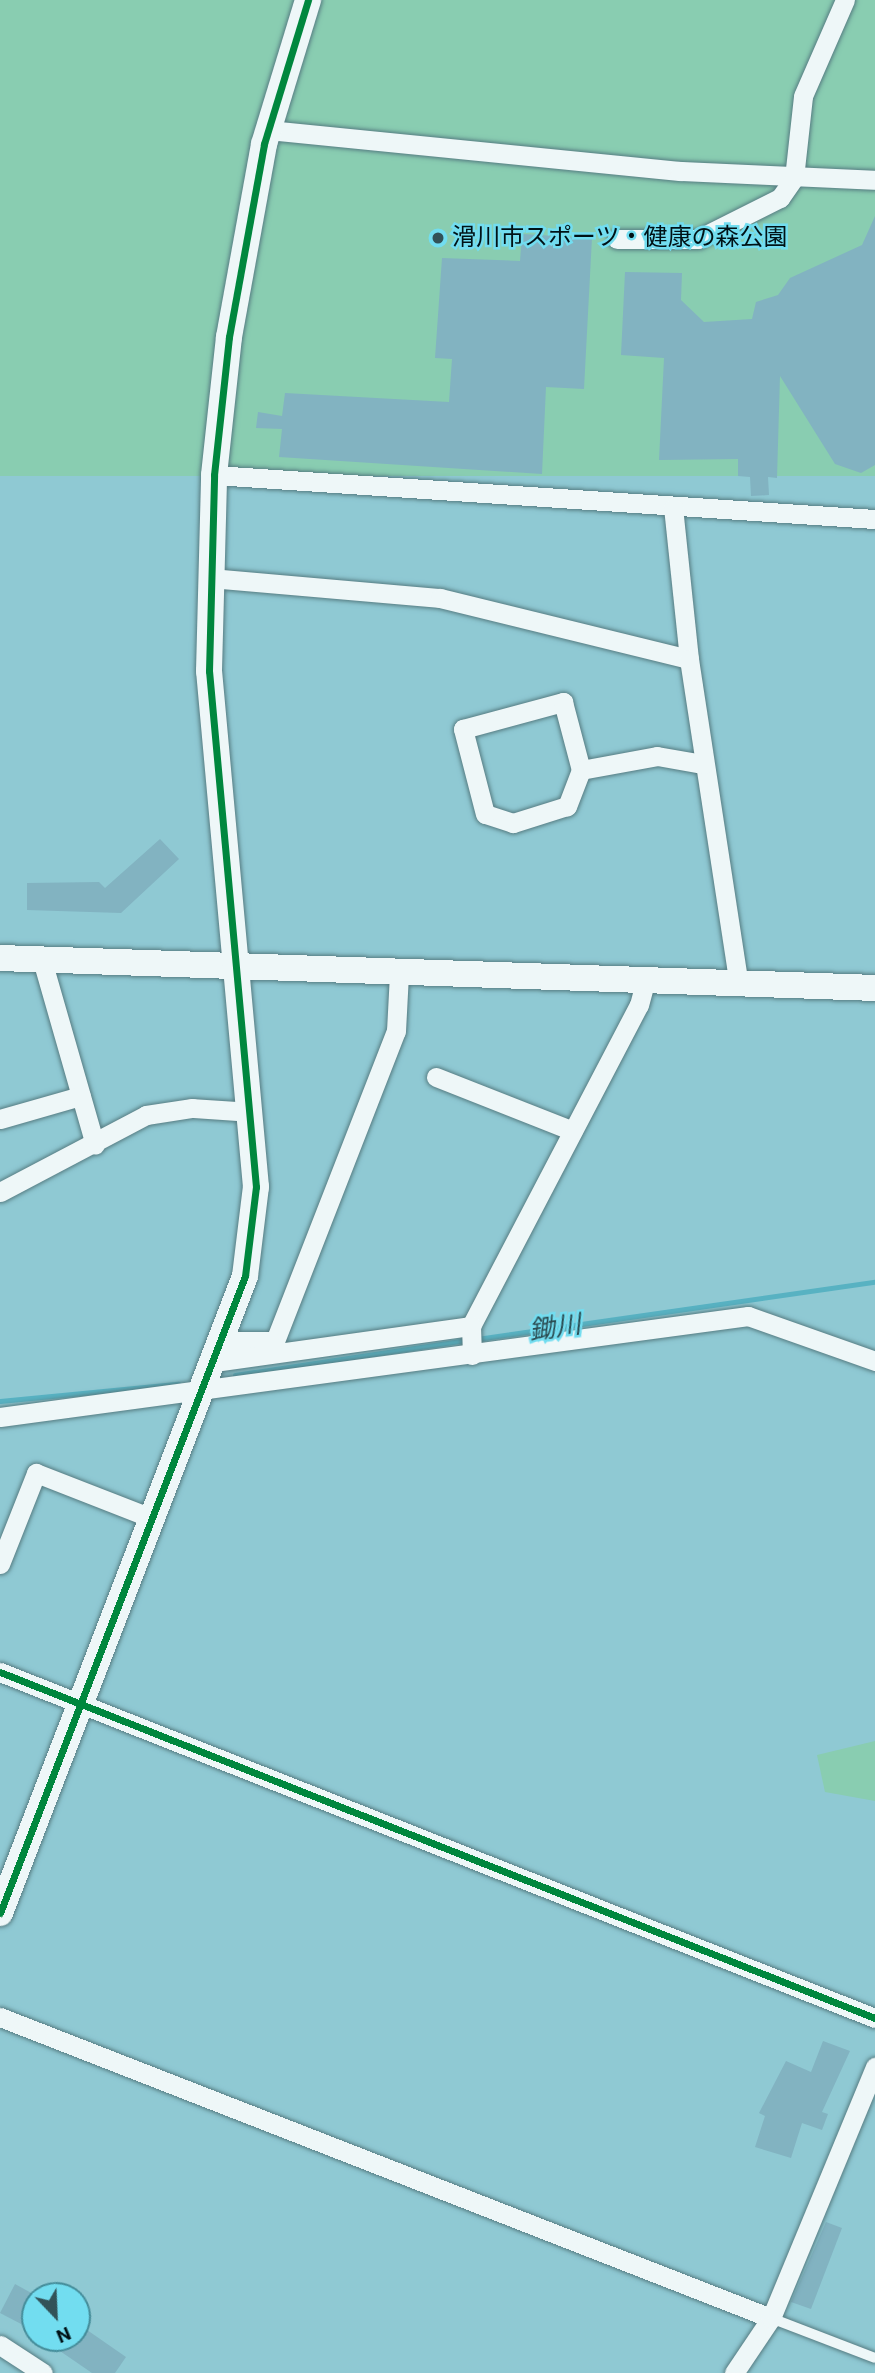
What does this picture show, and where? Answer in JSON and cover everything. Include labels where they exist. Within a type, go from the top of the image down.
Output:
[{"type":"street","points":[[0,1913],[204,1392],[245,1276],[256,1187],[233,966],[209,671],[214,475],[229,337],[268,130],[308,0]]},
{"type":"street","points":[[617,239],[698,239],[780,198],[794,178],[803,96],[845,0]]},
{"type":"street","points":[[268,130],[794,178],[875,180]]},
{"type":"street","points":[[214,475],[673,508],[875,519]]},
{"type":"street","points":[[673,508],[703,764],[739,985]]},
{"type":"street","points":[[211,578],[440,598],[689,659]]},
{"type":"street","points":[[563,702],[582,770],[567,806],[513,823],[485,814],[463,729],[563,702]]},
{"type":"street","points":[[582,770],[657,756],[703,764]]},
{"type":"street","points":[[0,958],[875,988]]},
{"type":"street","points":[[41,960],[95,1145]]},
{"type":"street","points":[[218,1352],[275,1340],[396,1031],[399,973]]},
{"type":"street","points":[[471,1341],[573,1131],[639,1005],[645,982]]},
{"type":"street","points":[[436,1077],[573,1131]]},
{"type":"street","points":[[0,1119],[81,1096]]},
{"type":"street","points":[[0,1192],[95,1145],[146,1115],[192,1108],[250,1112]]},
{"type":"street","points":[[218,1352],[471,1341],[748,1316],[875,1361]]},
{"type":"street","points":[[0,1417],[204,1392],[471,1341]]},
{"type":"street","points":[[0,1563],[36,1473],[154,1519]]},
{"type":"street","points":[[0,1672],[875,2018]]},
{"type":"street","points":[[0,2017],[771,2318]]},
{"type":"street","points":[[734,2373],[771,2318],[875,2067]]},
{"type":"street","points":[[0,2345],[43,2373]]},
{"type":"lane","points":[[771,2318],[875,2358]]},
{"type":"green space","name":"滑川市スポーツ・健康の森公園","points":[[0,0],[875,0],[875,476],[0,476]]},
{"type":"green space","points":[[875,1741],[875,1801],[825,1792],[817,1755]]},
{"type":"building","points":[[875,216],[875,465],[861,473],[835,464],[780,376],[777,478],[768,477],[769,495],[751,496],[750,477],[738,476],[738,459],[659,460],[664,358],[621,355],[625,272],[682,273],[681,300],[704,322],[752,319],[756,302],[778,295],[790,278],[862,245]]},
{"type":"building","points":[[522,234],[592,238],[584,389],[546,387],[542,474],[279,457],[282,429],[256,428],[258,412],[282,416],[285,393],[449,402],[452,359],[435,358],[442,258],[520,261]]},
{"type":"building","points":[[160,839],[179,859],[121,913],[27,910],[27,883],[99,882],[105,888]]},
{"type":"building","points":[[823,2041],[850,2051],[822,2112],[828,2114],[822,2130],[802,2123],[791,2158],[755,2147],[765,2116],[759,2113],[786,2061],[811,2072]]},
{"type":"building","points":[[826,2222],[842,2228],[811,2309],[791,2302]]},
{"type":"building","points":[[15,2284],[21,2287],[21,2324],[0,2313]]},
{"type":"building","points":[[91,2333],[126,2357],[115,2373],[92,2373],[61,2352],[91,2352]]},
{"type":"waterway","name":"鋤川","points":[[477,1339],[875,1282]]},
{"type":"waterway","name":"鋤川","points":[[235,1375],[467,1340]]},
{"type":"waterway","name":"鋤川","points":[[0,1401],[178,1384]]},
{"type":"cycle path","points":[[0,1913],[245,1276],[256,1187],[209,671],[214,475],[229,337],[264,144],[308,0]]},
{"type":"cycle path","points":[[0,1672],[875,2018]]},
{"type":"place","name":"滑川市スポーツ・健康の森公園","points":[[438,238]]}]
